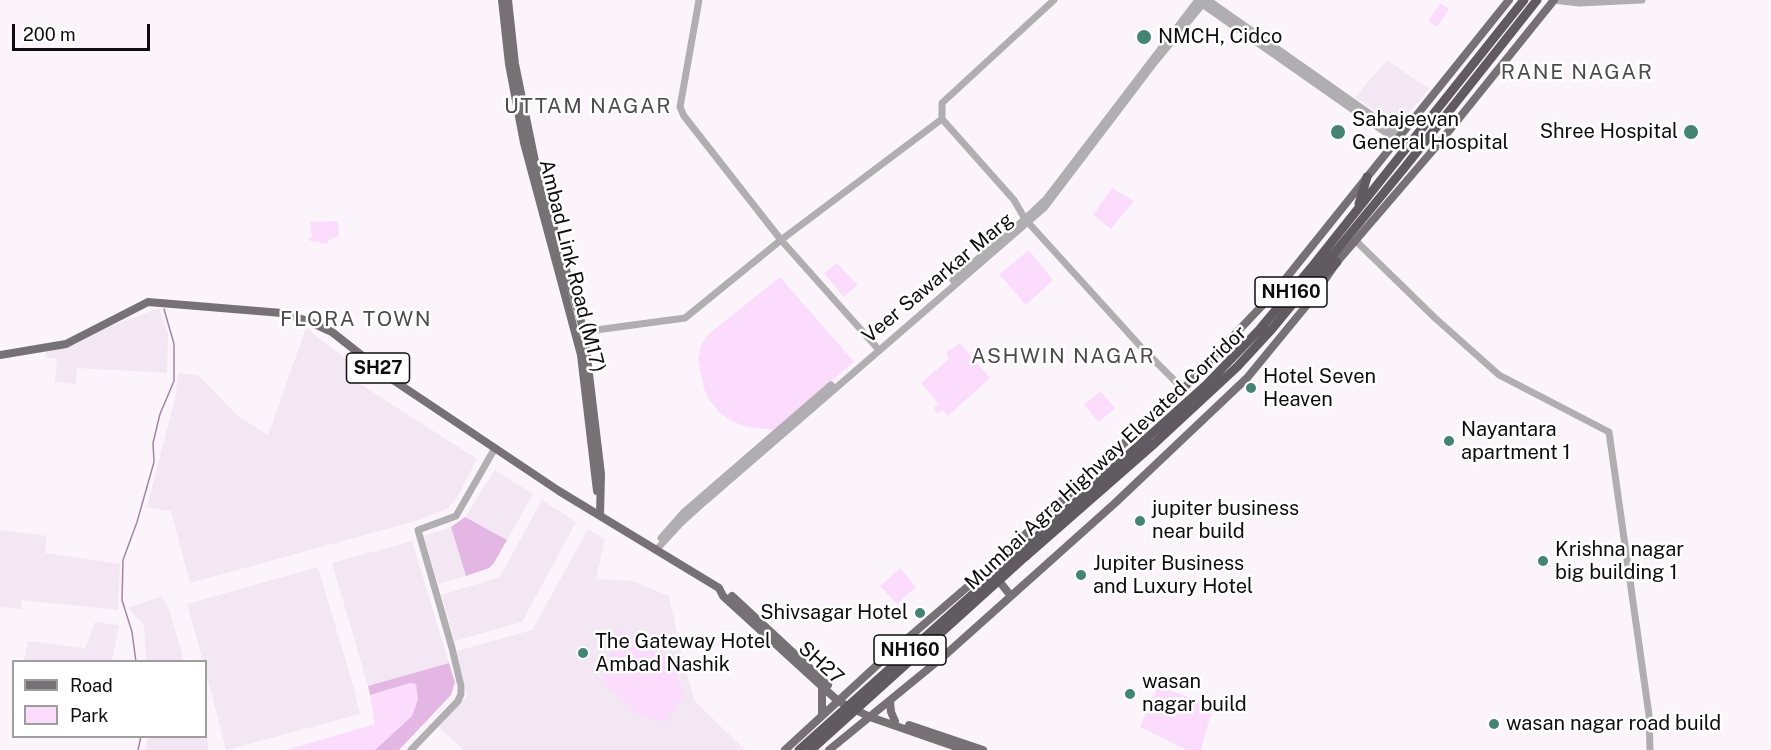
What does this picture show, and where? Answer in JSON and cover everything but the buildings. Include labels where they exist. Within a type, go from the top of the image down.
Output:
[{"type":"highway","name":"Mumbai Agra Highway Elevated Corridor","points":[[799,750],[1206,385],[1260,329],[1524,0]]},
{"type":"highway","name":"Mumbai Agra Highway Elevated Corridor","points":[[811,750],[1237,367],[1303,292],[1536,1]]},
{"type":"highway","points":[[1358,209],[1367,177]]},
{"type":"highway","points":[[1303,292],[1309,290],[1337,262]]},
{"type":"main road","name":"Ambad Link Road (M17)","points":[[502,0],[509,64],[526,138],[536,166],[579,332],[601,474],[600,514]]},
{"type":"main road","name":"Ambad Link Road (M17)","points":[[508,0],[526,138]]},
{"type":"main road","points":[[785,750],[989,568],[1183,389],[1275,291],[1509,0]]},
{"type":"main road","points":[[829,750],[944,656],[1130,488],[1247,378],[1311,300],[1337,262],[1447,134],[1554,0]]},
{"type":"main road","name":"SH27","points":[[0,355],[66,344],[148,302],[282,313],[332,332],[393,380],[559,491],[719,588],[723,596],[822,687],[840,699],[872,715],[965,750]]},
{"type":"main road","points":[[989,568],[1011,596]]},
{"type":"main road","points":[[719,588],[727,592],[840,699]]},
{"type":"main road","points":[[821,716],[822,687]]},
{"type":"main road","points":[[890,701],[895,721]]},
{"type":"main road","points":[[872,715],[895,721],[950,745],[983,750]]},
{"type":"street","points":[[699,0],[680,107],[698,136],[782,240],[877,348]]},
{"type":"street","points":[[1054,0],[942,103],[942,119],[1014,200],[1027,221],[1142,348],[1183,389]]},
{"type":"street","points":[[1554,0],[1579,3],[1642,0]]},
{"type":"street","points":[[1201,1],[1398,138]]},
{"type":"street","name":"Veer Sawarkar Marg","points":[[655,548],[877,348],[1027,221],[1201,1]]},
{"type":"street","points":[[579,332],[685,318],[782,240],[942,119]]},
{"type":"street","points":[[1356,241],[1435,318],[1499,375],[1609,432],[1649,715],[1650,750]]},
{"type":"street","points":[[411,750],[458,701],[461,694],[452,648],[418,530],[456,516],[495,448]]},
{"type":"shaded area","points":[[1387,60],[1429,89],[1397,127],[1355,97]]},
{"type":"shaded area","points":[[159,308],[168,334],[167,373],[77,368],[76,384],[55,382],[57,358],[46,358],[46,350],[75,344],[106,328]]},
{"type":"shaded area","points":[[306,328],[368,376],[360,384],[477,459],[457,498],[448,508],[419,520],[190,583],[171,511],[147,507],[176,394],[178,373],[198,375],[238,416],[268,435]]},
{"type":"shaded area","points":[[495,470],[533,494],[507,540],[465,517]]},
{"type":"shaded area","points":[[542,500],[576,522],[522,622],[455,641],[441,595],[500,577]]},
{"type":"shaded area","points":[[465,517],[507,540],[489,568],[466,576],[451,527]]},
{"type":"shaded area","points":[[451,527],[466,576],[438,584],[424,536]]},
{"type":"shaded area","points":[[588,529],[605,539],[596,579],[632,581],[669,596],[683,661],[695,701],[745,750],[464,750],[438,727],[467,696],[457,651],[532,630]]},
{"type":"shaded area","points":[[0,530],[47,536],[45,553],[120,564],[118,610],[21,600],[21,609],[0,607]]},
{"type":"shaded area","points":[[412,541],[449,663],[368,686],[332,563]]},
{"type":"shaded area","points":[[318,567],[360,714],[226,750],[207,676],[207,660],[203,660],[187,604]]},
{"type":"shaded area","points":[[162,596],[170,612],[184,660],[146,660],[144,625],[128,608]]},
{"type":"shaded area","points":[[95,622],[119,625],[112,660],[24,660],[28,641],[85,648]]},
{"type":"shaded area","points":[[449,663],[455,682],[451,695],[399,750],[375,750],[412,716],[418,699],[416,684],[410,683],[370,695],[368,686]]},
{"type":"shaded area","points":[[148,738],[206,738],[209,750],[145,750]]},
{"type":"green space","points":[[1440,3],[1449,9],[1437,27],[1428,21]]},
{"type":"green space","points":[[1112,188],[1134,201],[1111,229],[1093,215]]},
{"type":"green space","points":[[338,221],[339,236],[329,240],[327,244],[310,241],[309,237],[312,238],[310,222]]},
{"type":"green space","points":[[1029,250],[1053,280],[1026,305],[999,274]]},
{"type":"green space","points":[[837,263],[858,285],[844,297],[824,273]]},
{"type":"green space","points":[[780,277],[854,362],[773,430],[747,427],[720,413],[710,401],[704,389],[698,359],[702,343],[710,333]]},
{"type":"green space","points":[[960,343],[990,378],[948,416],[943,410],[936,413],[934,408],[938,403],[921,383],[949,359],[946,352]]},
{"type":"green space","points":[[1100,391],[1115,408],[1099,422],[1084,405]]},
{"type":"green space","points":[[900,568],[916,587],[897,604],[880,586]]},
{"type":"green space","points":[[618,630],[661,650],[671,660],[684,696],[666,722],[640,716],[607,685],[603,675]]},
{"type":"green space","points":[[410,683],[416,684],[418,699],[412,716],[375,750],[286,750],[375,724],[370,695]]},
{"type":"green space","points":[[1158,686],[1213,706],[1201,750],[1187,750],[1140,727]]},
{"type":"waterway","points":[[136,660],[132,632],[122,600],[123,560],[137,522],[154,462],[153,443],[160,414],[174,381],[174,344],[164,309]]},
{"type":"waterway","points":[[138,750],[141,738]]},
{"type":"place","name":"NMCH, Cidco","points":[[1144,37]]},
{"type":"place","name":"Sahajeevan General Hospital","points":[[1338,132]]},
{"type":"place","name":"Shree Hospital","points":[[1691,132]]},
{"type":"place","name":"Hotel Seven Heaven","points":[[1251,388]]},
{"type":"place","name":"Nayantara apartment 1","points":[[1449,441]]},
{"type":"place","name":"jupiter business near build","points":[[1140,521]]},
{"type":"place","name":"Krishna nagar big building 1","points":[[1543,561]]},
{"type":"place","name":"Jupiter Business and Luxury Hotel","points":[[1081,575]]},
{"type":"place","name":"Shivsagar Hotel","points":[[920,613]]},
{"type":"place","name":"The Gateway Hotel Ambad Nashik","points":[[583,653]]},
{"type":"place","name":"wasan nagar build","points":[[1130,694]]},
{"type":"place","name":"wasan nagar road build","points":[[1494,724]]},
{"type":"district","name":"RANE NAGAR","points":[[1577,73]]},
{"type":"district","name":"UTTAM NAGAR","points":[[588,107]]},
{"type":"district","name":"FLORA TOWN","points":[[356,320]]},
{"type":"district","name":"ASHWIN NAGAR","points":[[1063,357]]}]
